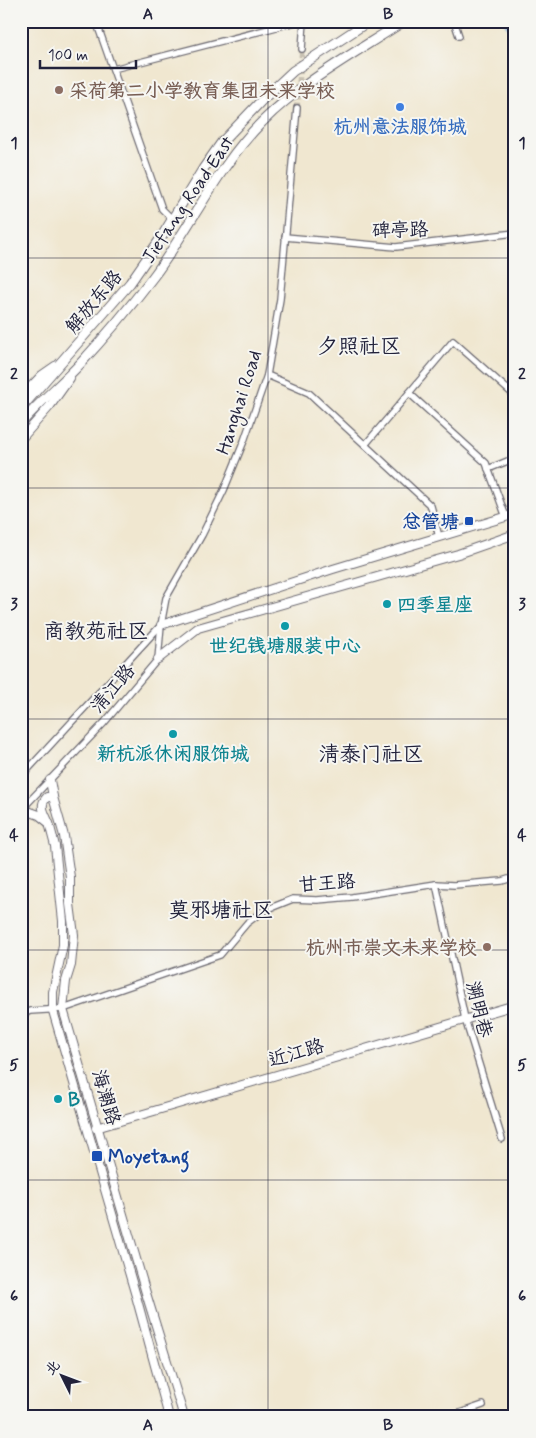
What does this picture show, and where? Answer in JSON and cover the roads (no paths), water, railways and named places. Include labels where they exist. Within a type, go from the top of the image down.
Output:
[{"type":"main road","name":"解放东路","points":[[21,408],[130,283],[222,142],[263,99],[299,67],[369,21]]},
{"type":"main road","name":"Jiefang Road East","points":[[21,423],[79,365],[126,312],[154,276],[241,146],[262,122],[337,62],[404,21]]},
{"type":"main road","points":[[21,398],[42,375],[68,355]]},
{"type":"main road","points":[[21,439],[50,406],[79,365]]},
{"type":"main road","name":"清江路","points":[[161,626],[333,569],[515,514]]},
{"type":"main road","name":"清江路","points":[[158,659],[198,628],[458,554],[515,534]]},
{"type":"main road","name":"海潮路","points":[[50,780],[64,836],[70,877],[70,904],[74,935],[71,965],[66,981],[64,1009],[146,1294],[184,1417]]},
{"type":"main road","name":"海潮路","points":[[53,797],[47,797],[42,803],[55,846],[63,945],[53,992],[53,1011],[86,1130],[136,1296],[169,1417]]},
{"type":"main road","points":[[22,810],[39,815],[49,823]]},
{"type":"main road","name":"近江路","points":[[86,1130],[515,1005]]},
{"type":"street","points":[[96,21],[162,209],[172,219]]},
{"type":"street","points":[[302,49],[304,21]]},
{"type":"street","points":[[454,21],[459,36]]},
{"type":"street","points":[[113,69],[296,22]]},
{"type":"street","name":"Hanghai Road","points":[[158,659],[166,598],[202,535],[224,490],[244,442],[267,375],[280,299],[297,108]]},
{"type":"street","name":"碑亭路","points":[[285,237],[396,247],[515,233]]},
{"type":"street","points":[[365,445],[454,341],[515,396]]},
{"type":"street","points":[[267,375],[309,393],[431,506],[439,537]]},
{"type":"street","points":[[409,393],[486,463],[506,517]]},
{"type":"street","points":[[488,469],[515,458]]},
{"type":"street","name":"清江路","points":[[21,777],[161,626]]},
{"type":"street","name":"清江路","points":[[22,810],[104,723],[158,659]]},
{"type":"street","name":"甘王路","points":[[21,1015],[30,1011],[64,1009],[220,955],[247,923],[263,911],[292,899],[317,900],[436,884],[454,885],[502,881],[515,877]]},
{"type":"street","name":"溯明巷","points":[[436,884],[465,1019],[502,1139]]},
{"type":"street","points":[[448,1417],[483,1405]]},
{"type":"waterway","points":[[507,21],[515,31]]},
{"type":"tunnel","points":[[297,108],[302,49]]},
{"type":"place","name":"采荷第二小学教育集团未来学校","points":[[59,90]]},
{"type":"place","name":"杭州意法服饰城","points":[[400,107]]},
{"type":"place","name":"总管塘","points":[[469,521]]},
{"type":"place","name":"四季星座","points":[[387,604]]},
{"type":"place","name":"世纪钱塘服装中心","points":[[285,626]]},
{"type":"place","name":"新杭派休闲服饰城","points":[[173,734]]},
{"type":"place","name":"杭州市崇文未来学校","points":[[487,947]]},
{"type":"place","name":"B","points":[[58,1099]]},
{"type":"place","name":"Moyetang","points":[[97,1156]]},
{"type":"district","name":"夕照社区","points":[[359,346]]},
{"type":"district","name":"商教苑社区","points":[[96,631]]},
{"type":"district","name":"清泰门社区","points":[[371,754]]},
{"type":"district","name":"莫邪塘社区","points":[[221,910]]}]
